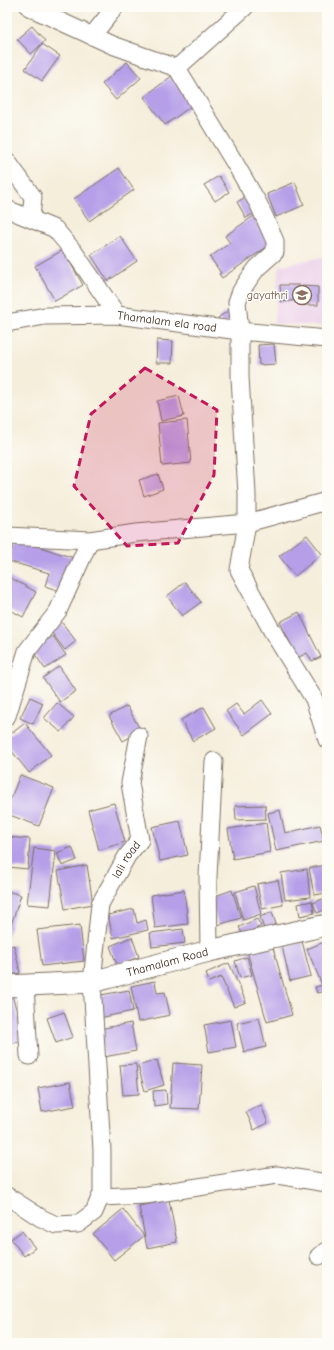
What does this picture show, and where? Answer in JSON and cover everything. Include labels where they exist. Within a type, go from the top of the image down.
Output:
[{"type":"street","points":[[92,36],[115,7]]},
{"type":"street","points":[[177,68],[245,7]]},
{"type":"street","points":[[36,9],[112,45],[177,68],[259,205],[275,241],[275,252],[257,268],[241,291],[237,302],[240,331],[240,377],[247,494],[247,523],[239,570],[271,629],[314,699],[327,740]]},
{"type":"street","points":[[7,162],[33,197],[31,218]]},
{"type":"street","points":[[7,209],[55,229],[74,252],[116,315]]},
{"type":"street","name":"Thamalam ela road","points":[[7,323],[45,316],[116,315],[240,331],[327,339]]},
{"type":"street","points":[[7,536],[90,540],[247,523],[327,501]]},
{"type":"street","points":[[7,716],[27,651],[58,611],[90,540]]},
{"type":"street","name":"lali road","points":[[101,1197],[102,1150],[92,982],[100,904],[127,856],[140,840],[130,782],[139,736]]},
{"type":"street","points":[[209,952],[208,876],[214,761]]},
{"type":"street","name":"Thamalam Road","points":[[16,986],[92,982],[209,952],[327,925]]},
{"type":"street","points":[[16,986],[29,1056]]},
{"type":"street","points":[[7,1196],[41,1218],[56,1225],[78,1224],[94,1212],[101,1197],[146,1195],[277,1175],[327,1183]]},
{"type":"highlighted area","points":[[145,368],[217,410],[214,475],[178,543],[127,546],[74,486],[91,414]]},
{"type":"shaded area","name":"gayathri","points":[[327,256],[327,326],[274,324],[279,266]]},
{"type":"building","points":[[32,26],[45,41],[31,54],[17,39]]},
{"type":"building","points":[[42,44],[60,56],[42,81],[25,69]]},
{"type":"building","points":[[127,62],[141,78],[116,100],[102,84]]},
{"type":"building","points":[[173,75],[194,104],[165,125],[144,97]]},
{"type":"building","points":[[119,168],[134,190],[89,221],[74,199]]},
{"type":"building","points":[[219,176],[229,192],[215,201],[204,185]]},
{"type":"building","points":[[295,182],[304,205],[276,217],[267,194]]},
{"type":"building","points":[[246,197],[255,213],[246,218],[237,202]]},
{"type":"building","points":[[255,215],[274,242],[222,278],[219,274],[221,273],[210,257],[230,243],[225,236]]},
{"type":"building","points":[[120,236],[137,261],[108,281],[91,255]]},
{"type":"building","points":[[63,250],[83,285],[55,301],[35,266]]},
{"type":"building","points":[[280,285],[299,285],[299,300],[281,302]]},
{"type":"building","points":[[302,286],[318,287],[318,305],[302,305]]},
{"type":"building","points":[[230,309],[237,317],[224,326],[218,318]]},
{"type":"building","points":[[157,340],[173,341],[172,363],[156,363]]},
{"type":"building","points":[[274,344],[276,364],[259,365],[258,345]]},
{"type":"building","points":[[179,396],[184,416],[161,421],[157,401]]},
{"type":"building","points":[[187,420],[191,463],[162,466],[158,423]]},
{"type":"building","points":[[158,474],[163,489],[144,496],[139,480]]},
{"type":"building","points":[[307,535],[322,554],[295,576],[279,556]]},
{"type":"building","points":[[15,539],[74,558],[63,592],[45,586],[49,573],[8,561]]},
{"type":"building","points":[[9,577],[36,592],[23,617],[7,608],[7,581]]},
{"type":"building","points":[[185,582],[201,602],[182,616],[167,596]]},
{"type":"building","points":[[299,612],[321,657],[312,661],[307,653],[297,658],[280,622]]},
{"type":"building","points":[[60,620],[76,641],[65,650],[49,629]]},
{"type":"building","points":[[53,636],[66,655],[45,669],[32,650]]},
{"type":"building","points":[[59,666],[76,691],[60,702],[43,678]]},
{"type":"building","points":[[30,697],[43,703],[33,724],[20,718]]},
{"type":"building","points":[[262,700],[272,714],[244,735],[226,711],[236,704],[244,714]]},
{"type":"building","points":[[57,703],[74,717],[61,732],[44,718]]},
{"type":"building","points":[[127,706],[141,731],[123,741],[109,716]]},
{"type":"building","points":[[204,707],[216,728],[193,741],[181,720]]},
{"type":"building","points":[[25,723],[51,755],[29,773],[7,745],[7,737]]},
{"type":"building","points":[[20,775],[54,788],[39,826],[7,814],[7,808]]},
{"type":"building","points":[[114,803],[125,842],[99,850],[88,810]]},
{"type":"building","points":[[265,805],[266,819],[236,820],[235,806]]},
{"type":"building","points":[[280,810],[285,833],[320,825],[324,841],[276,851],[268,813]]},
{"type":"building","points":[[180,821],[188,855],[160,861],[152,827]]},
{"type":"building","points":[[266,823],[270,852],[233,859],[228,829]]},
{"type":"building","points":[[7,837],[30,839],[28,869],[7,867]]},
{"type":"building","points":[[72,847],[77,860],[62,866],[57,853]]},
{"type":"building","points":[[34,848],[56,851],[50,906],[27,904]]},
{"type":"building","points":[[87,865],[93,904],[65,909],[58,871]]},
{"type":"building","points":[[327,865],[327,893],[314,895],[309,868]]},
{"type":"building","points":[[307,869],[310,897],[285,900],[281,873]]},
{"type":"building","points":[[278,880],[283,905],[262,909],[257,884]]},
{"type":"building","points":[[254,886],[261,914],[243,920],[235,892]]},
{"type":"building","points":[[184,890],[188,924],[155,928],[151,895]]},
{"type":"building","points":[[232,890],[241,918],[218,925],[210,898]]},
{"type":"building","points":[[7,891],[21,895],[7,937]]},
{"type":"building","points":[[327,897],[327,909],[317,913],[313,903]]},
{"type":"building","points":[[312,901],[314,913],[300,916],[298,904]]},
{"type":"building","points":[[134,909],[137,923],[146,920],[148,930],[113,938],[108,915]]},
{"type":"building","points":[[272,912],[276,924],[264,929],[260,917]]},
{"type":"building","points":[[257,919],[261,926],[243,935],[239,927]]},
{"type":"building","points":[[80,925],[84,961],[42,966],[37,930]]},
{"type":"building","points":[[183,929],[185,943],[152,947],[150,933]]},
{"type":"building","points":[[132,937],[139,957],[117,965],[110,946]]},
{"type":"building","points":[[302,941],[311,976],[290,981],[282,946]]},
{"type":"building","points":[[324,942],[327,949],[327,983],[322,985],[307,949]]},
{"type":"building","points":[[272,944],[292,1015],[267,1022],[247,951]]},
{"type":"building","points":[[14,945],[20,973],[7,976],[7,947]]},
{"type":"building","points":[[247,957],[252,975],[240,978],[235,961]]},
{"type":"building","points":[[229,963],[246,1002],[234,1007],[221,977],[209,982],[206,973]]},
{"type":"building","points":[[155,981],[157,993],[165,992],[170,1015],[138,1022],[131,986]]},
{"type":"building","points":[[327,984],[327,991],[317,993],[315,987]]},
{"type":"building","points":[[129,990],[133,1011],[99,1018],[95,996]]},
{"type":"building","points":[[12,995],[25,1040],[7,1045],[7,996]]},
{"type":"building","points":[[64,1012],[73,1037],[56,1043],[47,1018]]},
{"type":"building","points":[[259,1018],[266,1047],[244,1052],[237,1023]]},
{"type":"building","points":[[231,1020],[236,1047],[209,1052],[204,1025]]},
{"type":"building","points":[[131,1023],[136,1051],[104,1057],[99,1029]]},
{"type":"building","points":[[157,1060],[164,1085],[145,1091],[138,1066]]},
{"type":"building","points":[[173,1063],[202,1065],[199,1109],[170,1108]]},
{"type":"building","points":[[136,1064],[139,1094],[123,1095],[120,1065]]},
{"type":"building","points":[[70,1082],[75,1106],[42,1112],[38,1088]]},
{"type":"building","points":[[166,1090],[167,1104],[154,1106],[153,1091]]},
{"type":"building","points":[[261,1105],[268,1123],[254,1130],[246,1112]]},
{"type":"building","points":[[169,1200],[177,1242],[147,1248],[139,1206]]},
{"type":"building","points":[[123,1209],[144,1236],[114,1260],[93,1234]]},
{"type":"building","points":[[22,1231],[35,1248],[24,1256],[11,1239]]},
{"type":"place","name":"gayathri","points":[[302,295]]}]
